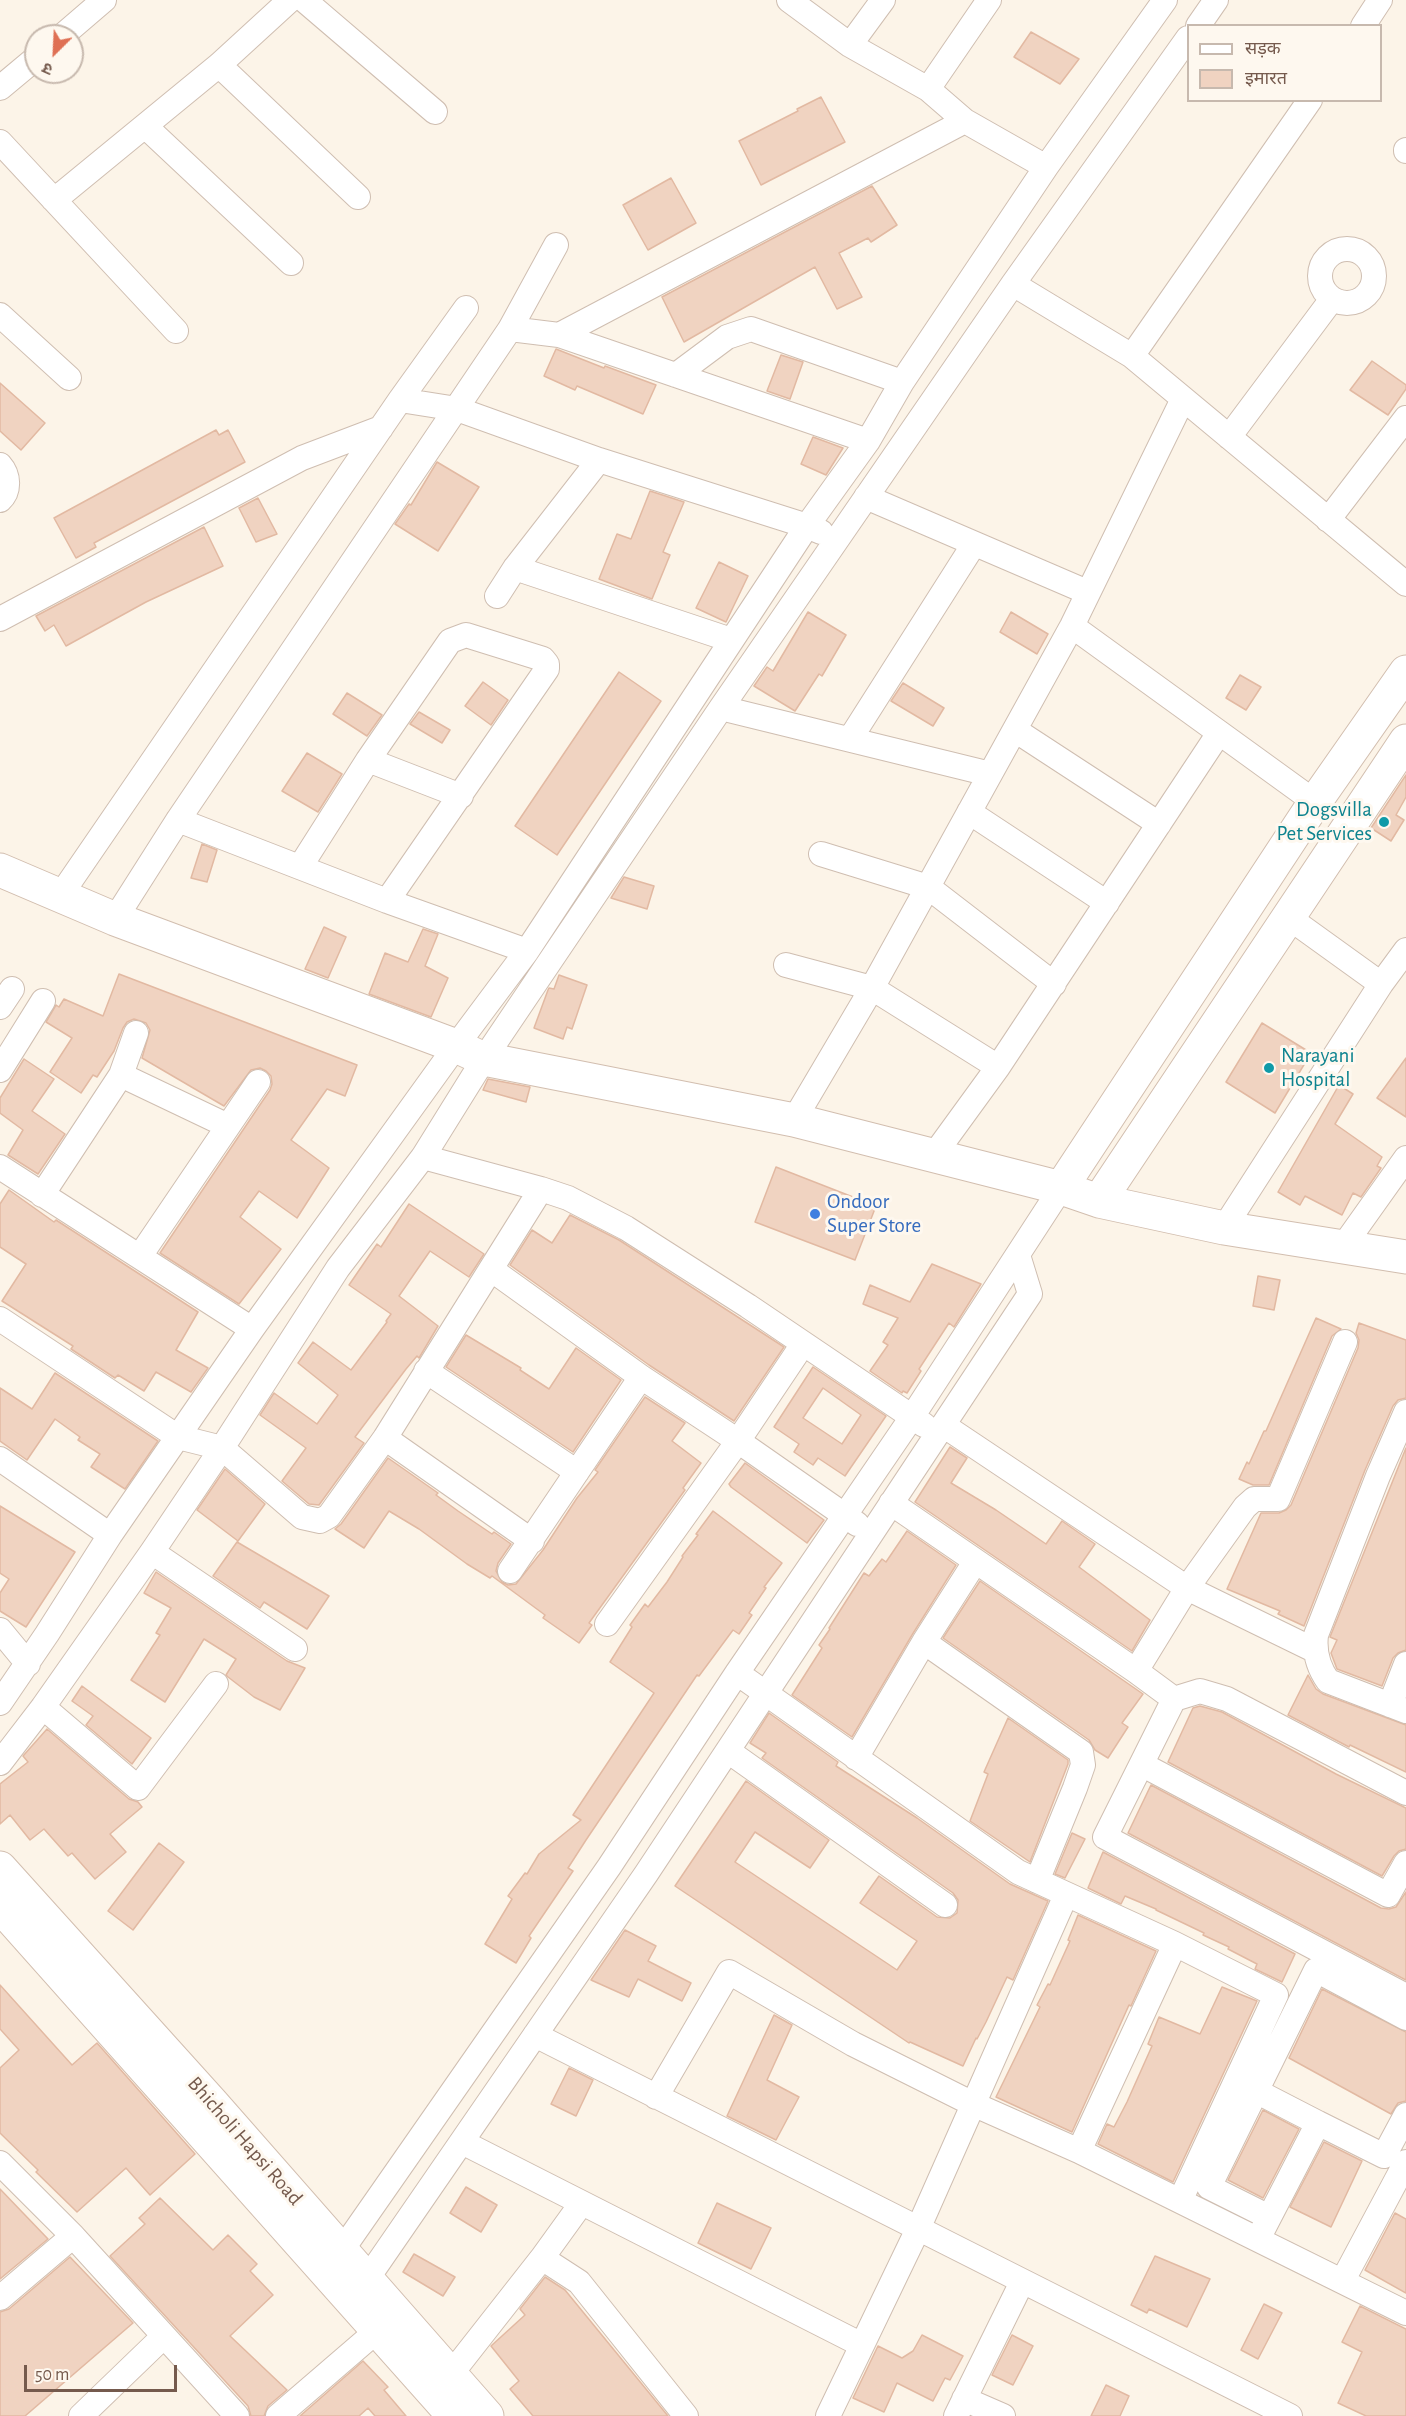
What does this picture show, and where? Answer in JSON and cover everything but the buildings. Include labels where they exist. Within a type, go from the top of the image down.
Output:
[{"type":"street","points":[[76,24],[104,0]]},
{"type":"street","points":[[53,198],[63,193],[219,65],[290,0]]},
{"type":"street","points":[[304,0],[435,112]]},
{"type":"street","points":[[789,0],[850,45],[928,89],[965,121],[1046,167]]},
{"type":"street","points":[[850,45],[883,0]]},
{"type":"street","points":[[928,89],[989,0]]},
{"type":"street","points":[[0,1763],[43,1707],[152,1552],[338,1268],[423,1157],[470,1052],[527,951],[807,526],[868,441],[902,382],[1046,167],[1166,0]]},
{"type":"street","points":[[1199,24],[1216,0]]},
{"type":"street","points":[[1364,24],[1380,0]]},
{"type":"street","points":[[0,1703],[28,1664],[110,1535],[252,1329],[470,1052],[721,708],[1013,284],[1187,39]]},
{"type":"street","points":[[219,65],[358,197]]},
{"type":"street","points":[[0,88],[24,68]]},
{"type":"street","points":[[1132,356],[1309,102]]},
{"type":"street","points":[[559,335],[965,121]]},
{"type":"street","points":[[145,126],[291,263]]},
{"type":"street","points":[[0,142],[176,331]]},
{"type":"street","points":[[115,919],[178,820],[510,329],[556,245]]},
{"type":"street","points":[[1013,284],[1132,356],[1406,584]]},
{"type":"street","points":[[1228,437],[1332,299]]},
{"type":"street","points":[[60,896],[400,400],[466,308]]},
{"type":"street","points":[[0,315],[69,378]]},
{"type":"street","points":[[510,329],[559,335],[868,441]]},
{"type":"street","points":[[676,375],[728,337],[751,329],[902,382]]},
{"type":"street","points":[[794,1120],[872,988],[1072,626],[1183,399]]},
{"type":"street","points":[[400,400],[457,409],[598,460],[807,526],[837,540]]},
{"type":"street","points":[[1328,520],[1406,418]]},
{"type":"street","points":[[0,619],[302,458],[381,428]]},
{"type":"street","points":[[497,596],[515,568],[598,460]]},
{"type":"street","points":[[0,465],[8,481],[5,496],[0,500]]},
{"type":"street","points":[[866,498],[1087,592]]},
{"type":"street","points":[[850,739],[974,544]]},
{"type":"street","points":[[515,568],[731,640]]},
{"type":"street","points":[[1072,626],[1315,802]]},
{"type":"street","points":[[300,867],[368,760],[450,641],[466,635],[543,659],[548,669],[387,902]]},
{"type":"street","points":[[342,2250],[609,1867],[737,1673],[912,1417],[1315,802],[1406,672]]},
{"type":"street","points":[[721,708],[990,774]]},
{"type":"street","points":[[1015,730],[1159,824]]},
{"type":"street","points":[[934,1155],[998,1067],[1219,733]]},
{"type":"street","points":[[1099,1202],[1406,741]]},
{"type":"street","points":[[368,760],[461,796]]},
{"type":"street","points":[[969,812],[1107,903]]},
{"type":"street","points":[[178,820],[387,902],[527,951]]},
{"type":"street","points":[[821,854],[928,887],[1054,984]]},
{"type":"street","points":[[0,870],[115,919],[470,1052],[794,1120],[1061,1188],[1099,1202],[1224,1228],[1406,1257]]},
{"type":"street","points":[[1288,917],[1382,984]]},
{"type":"street","points":[[1224,1228],[1406,950]]},
{"type":"street","points":[[786,965],[872,988],[998,1067]]},
{"type":"street","points":[[0,1070],[43,1001]]},
{"type":"street","points":[[42,1195],[121,1075],[136,1033]]},
{"type":"street","points":[[121,1075],[228,1126]]},
{"type":"street","points":[[140,1256],[258,1082]]},
{"type":"street","points":[[423,1157],[568,1198],[626,1228],[748,1306],[912,1417],[940,1430],[1187,1588],[1314,1650]]},
{"type":"street","points":[[1342,1248],[1406,1158]]},
{"type":"street","points":[[0,1167],[252,1329]]},
{"type":"street","points":[[0,1319],[178,1437],[222,1448],[302,1517],[320,1521],[329,1516],[385,1438],[542,1189]]},
{"type":"street","points":[[367,2279],[646,1874],[1030,1294],[1018,1255]]},
{"type":"street","points":[[492,1270],[641,1377],[738,1440],[871,1534]]},
{"type":"street","points":[[1136,1671],[1187,1588],[1245,1507],[1254,1499],[1278,1499],[1345,1342]]},
{"type":"street","points":[[608,1624],[803,1344]]},
{"type":"street","points":[[426,1371],[577,1472]]},
{"type":"street","points":[[510,1571],[641,1377]]},
{"type":"street","points":[[1406,1412],[1378,1476],[1316,1635],[1314,1650],[1320,1670],[1328,1681],[1398,1708],[1406,1664]]},
{"type":"street","points":[[385,1438],[532,1541]]},
{"type":"street","points":[[0,1459],[110,1535]]},
{"type":"street","points":[[891,1503],[1136,1671],[1174,1700]]},
{"type":"street","points":[[152,1552],[295,1649]]},
{"type":"street","points":[[856,1758],[924,1642],[975,1562]]},
{"type":"street","points":[[0,1630],[28,1664]]},
{"type":"street","points":[[924,1642],[1081,1752],[1083,1765],[1076,1788],[1038,1881]]},
{"type":"street","points":[[737,1673],[1018,1872],[1175,1944],[1276,1995],[1180,2201]]},
{"type":"street","points":[[43,1707],[138,1788],[216,1684]]},
{"type":"street","points":[[1406,1793],[1227,1699],[1200,1691],[1174,1700],[1105,1837],[1406,1996]]},
{"type":"street","points":[[728,1751],[945,1905]]},
{"type":"street","points":[[1143,1765],[1388,1895],[1406,1863]]},
{"type":"street","name":"Bhicholi Hapsi Road","points":[[0,1868],[213,2103],[487,2416]]},
{"type":"street","points":[[828,2416],[918,2229],[1066,1894]]},
{"type":"street","points":[[0,1906],[454,2416]]},
{"type":"street","points":[[1079,2151],[1175,1944]]},
{"type":"street","points":[[1269,2217],[1209,2187],[1316,1970],[1406,2018]]},
{"type":"street","points":[[656,2097],[729,1972],[853,2044],[973,2104],[1079,2151],[1406,2313]]},
{"type":"street","points":[[535,2035],[1290,2416]]},
{"type":"street","points":[[1256,2091],[1384,2156],[1406,2115]]},
{"type":"street","points":[[1258,2239],[1318,2123]]},
{"type":"street","points":[[462,2142],[862,2345]]},
{"type":"street","points":[[1343,2280],[1406,2162]]},
{"type":"street","points":[[0,2163],[73,2236],[237,2416]]},
{"type":"street","points":[[451,2374],[543,2258],[582,2204]]},
{"type":"street","points":[[0,2298],[73,2236]]},
{"type":"street","points":[[543,2258],[579,2282],[686,2416]]},
{"type":"street","points":[[1003,2416],[960,2407],[1022,2282]]},
{"type":"street","points":[[278,2416],[378,2330]]},
{"type":"street","points":[[81,2416],[164,2336]]},
{"type":"place","name":"Dogsvilla Pet Services","points":[[1384,822]]},
{"type":"place","name":"Narayani Hospital","points":[[1269,1068]]},
{"type":"place","name":"Ondoor Super Store","points":[[815,1214]]}]
